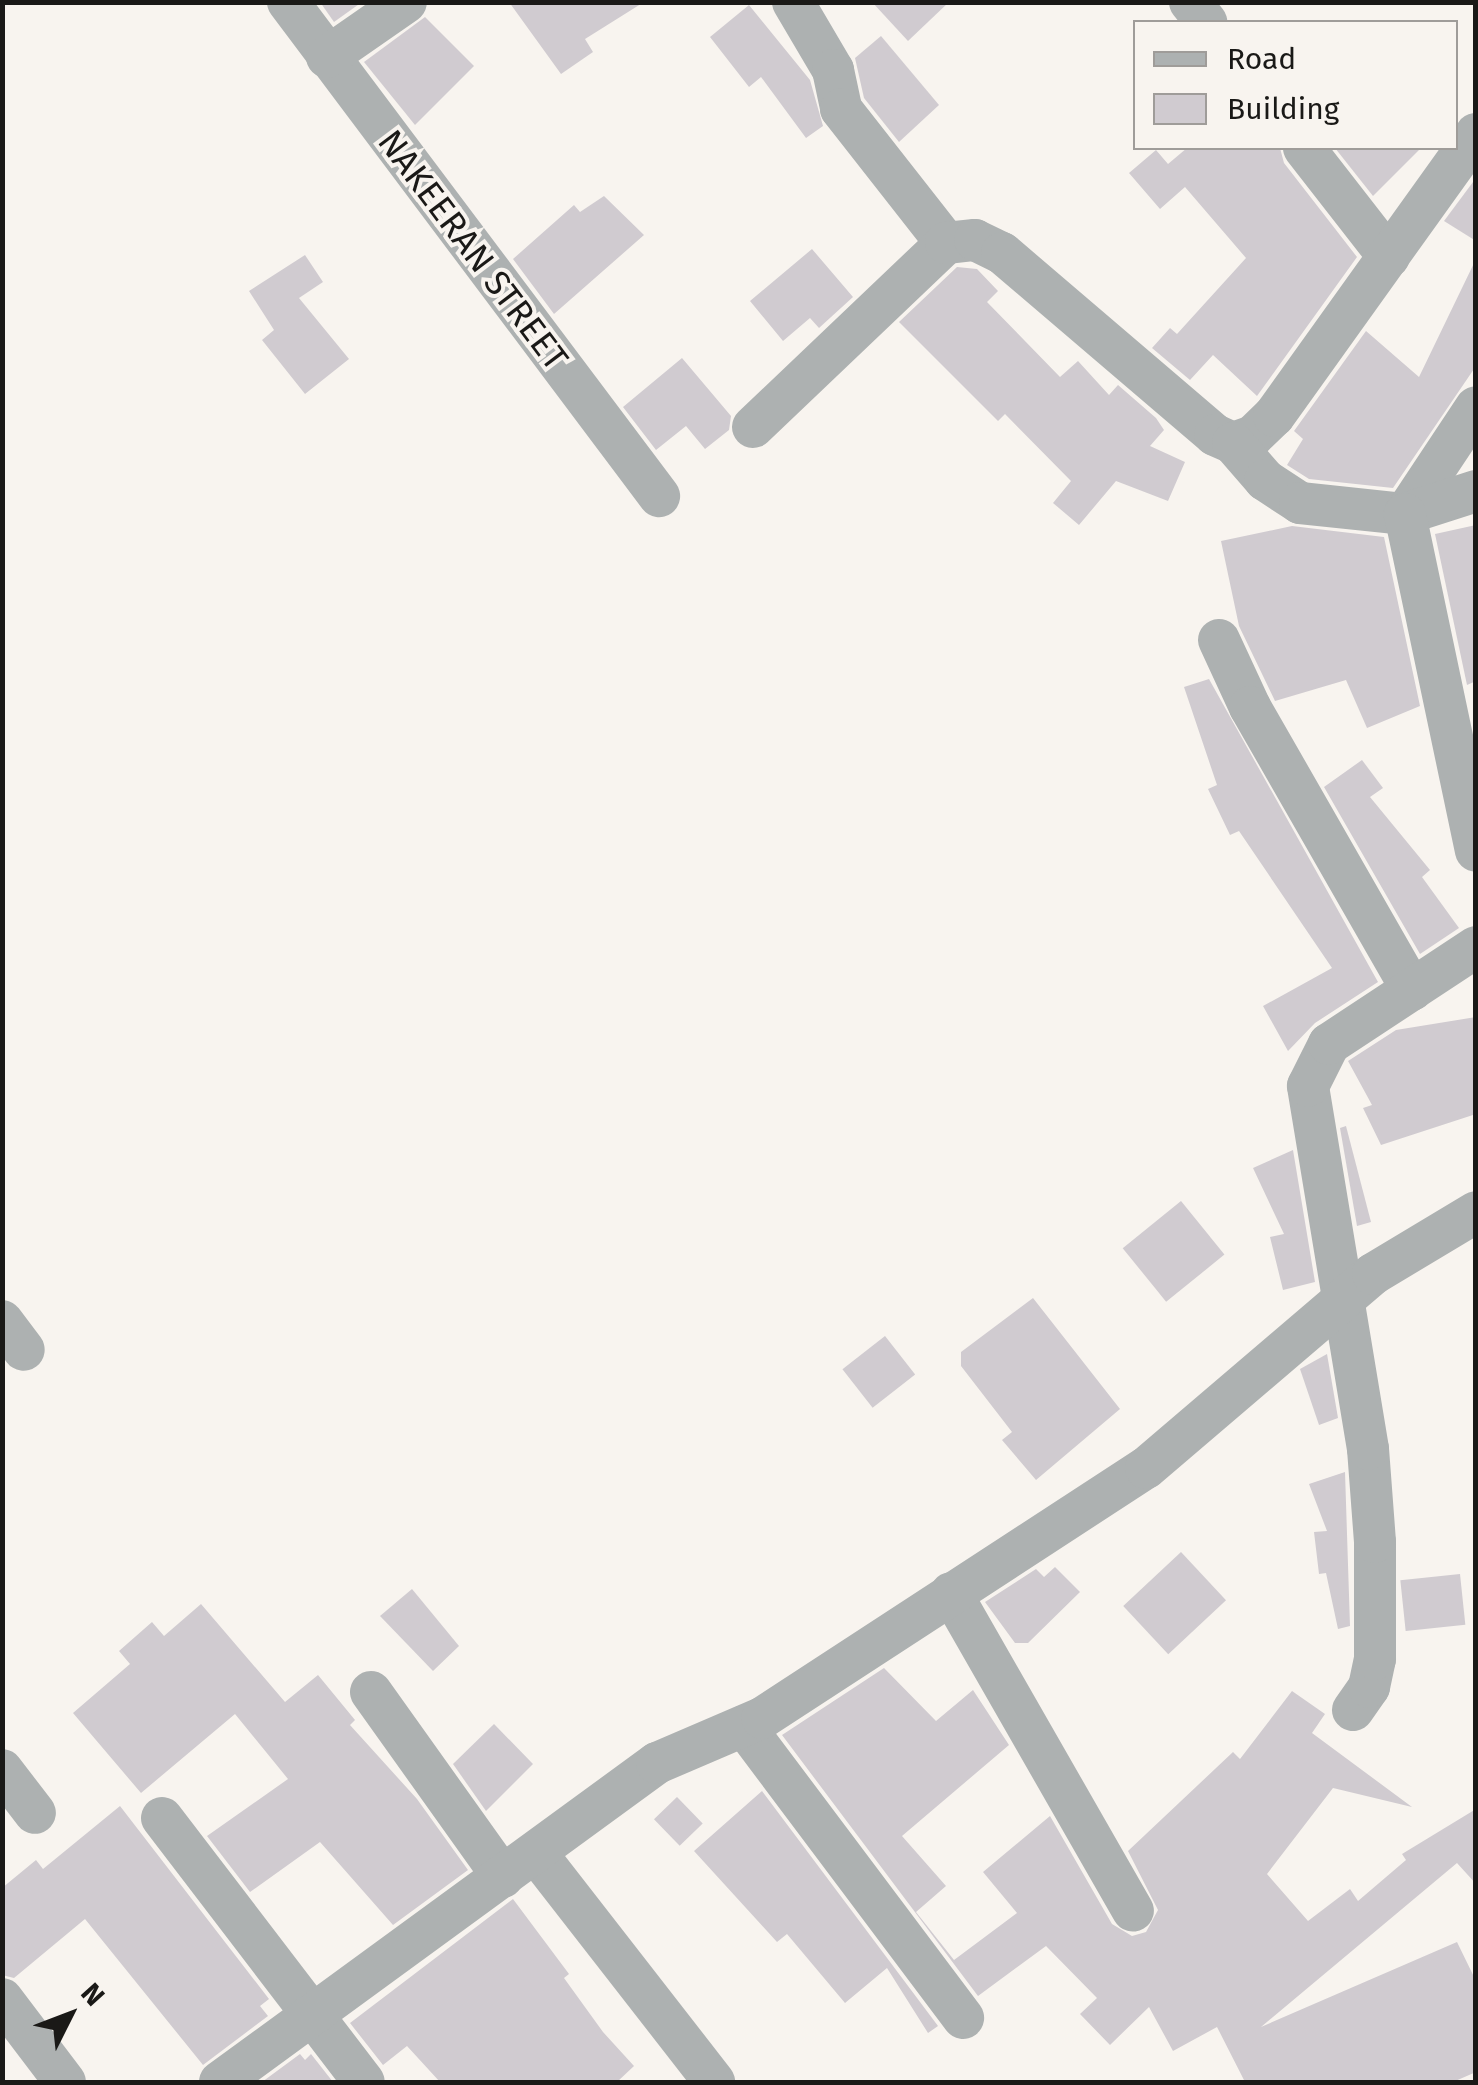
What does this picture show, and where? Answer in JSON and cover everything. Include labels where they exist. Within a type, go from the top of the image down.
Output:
[{"type":"street","name":"NAKEERAN STREET","points":[[288,2],[660,496]]},
{"type":"street","points":[[328,57],[406,2]]},
{"type":"street","points":[[793,2],[833,70],[841,109],[946,243]]},
{"type":"street","points":[[1233,443],[1274,416],[1476,134]]},
{"type":"street","points":[[1306,150],[1390,257]]},
{"type":"street","points":[[752,427],[946,243],[975,240],[1002,253],[1103,344],[1233,443],[1265,480],[1300,503],[1405,514],[1476,492]]},
{"type":"street","points":[[1476,407],[1405,514],[1476,851]]},
{"type":"street","points":[[1219,640],[1250,707],[1412,990]]},
{"type":"street","points":[[1353,1710],[1369,1687],[1375,1659],[1375,1542],[1368,1449],[1340,1302],[1308,1086],[1329,1044],[1476,947]]},
{"type":"street","points":[[220,2082],[658,1763],[744,1726],[1146,1468],[1372,1274],[1476,1212]]},
{"type":"street","points":[[951,1593],[1133,1911]]},
{"type":"street","points":[[371,1692],[714,2082]]},
{"type":"street","points":[[744,1726],[962,2018]]},
{"type":"street","points":[[2,1770],[35,1812]]},
{"type":"street","points":[[162,1818],[317,2013],[364,2082]]},
{"type":"street","points":[[2,2000],[65,2082]]},
{"type":"building","points":[[320,2],[362,2],[334,22]]},
{"type":"building","points":[[509,2],[644,2],[585,39],[593,52],[561,74]]},
{"type":"building","points":[[872,2],[949,2],[908,41]]},
{"type":"building","points":[[749,5],[810,80],[823,126],[806,138],[761,77],[749,87],[710,37]]},
{"type":"building","points":[[425,17],[474,66],[415,125],[364,62]]},
{"type":"building","points":[[881,36],[939,105],[899,142],[864,98],[855,58]]},
{"type":"building","points":[[1156,150],[1168,164],[1185,150],[1281,150],[1284,163],[1357,257],[1257,396],[1213,355],[1190,380],[1152,348],[1170,328],[1177,334],[1246,258],[1185,187],[1160,209],[1129,173]]},
{"type":"building","points":[[1337,150],[1419,150],[1373,196]]},
{"type":"building","points":[[1476,178],[1476,241],[1444,221]]},
{"type":"building","points":[[604,196],[644,235],[554,314],[513,259],[574,205],[580,212]]},
{"type":"building","points":[[812,249],[853,297],[819,328],[810,318],[783,341],[750,301]]},
{"type":"building","points":[[305,255],[323,282],[299,298],[349,359],[305,394],[262,340],[274,330],[249,291]]},
{"type":"building","points":[[1476,259],[1476,366],[1393,488],[1309,479],[1287,465],[1303,439],[1294,431],[1366,331],[1419,377]]},
{"type":"building","points":[[957,267],[977,269],[998,291],[987,302],[1060,377],[1078,361],[1109,395],[1118,385],[1156,418],[1164,430],[1150,446],[1185,462],[1168,501],[1116,481],[1079,525],[1053,503],[1071,481],[1005,414],[998,421],[899,322]]},
{"type":"building","points":[[682,358],[731,416],[729,430],[705,449],[686,426],[656,450],[623,407]]},
{"type":"building","points":[[1476,525],[1476,681],[1467,685],[1435,534]]},
{"type":"building","points":[[1292,526],[1384,537],[1420,706],[1367,728],[1346,680],[1275,701],[1239,626],[1221,541]]},
{"type":"building","points":[[1209,679],[1378,982],[1315,1023],[1288,1051],[1263,1006],[1332,968],[1239,831],[1230,835],[1208,789],[1217,785],[1184,687]]},
{"type":"building","points":[[1362,760],[1383,788],[1370,797],[1430,870],[1422,877],[1459,928],[1420,954],[1324,787]]},
{"type":"building","points":[[1476,1017],[1476,1114],[1381,1145],[1363,1108],[1372,1105],[1348,1061],[1396,1030]]},
{"type":"building","points":[[1346,1126],[1371,1222],[1357,1226],[1340,1128]]},
{"type":"building","points":[[1293,1150],[1315,1282],[1283,1290],[1270,1237],[1284,1234],[1253,1168]]},
{"type":"building","points":[[1181,1201],[1224,1255],[1166,1302],[1123,1248]]},
{"type":"building","points":[[1033,1298],[1120,1409],[1036,1480],[1002,1440],[1012,1432],[961,1366],[961,1352]]},
{"type":"building","points":[[885,1336],[915,1375],[873,1408],[842,1369]]},
{"type":"building","points":[[1327,1354],[1338,1418],[1319,1425],[1300,1369]]},
{"type":"building","points":[[1345,1472],[1350,1626],[1338,1629],[1326,1573],[1319,1574],[1314,1532],[1327,1531],[1309,1484]]},
{"type":"building","points":[[1181,1552],[1226,1600],[1168,1654],[1123,1606]]},
{"type":"building","points":[[1055,1567],[1080,1592],[1028,1643],[1015,1643],[985,1602],[1036,1569],[1044,1577]]},
{"type":"building","points":[[1460,1574],[1465,1625],[1406,1631],[1400,1580]]},
{"type":"building","points":[[412,1589],[459,1646],[433,1671],[380,1616]]},
{"type":"building","points":[[201,1604],[285,1702],[318,1675],[355,1720],[350,1725],[417,1799],[468,1870],[393,1925],[320,1842],[250,1892],[207,1836],[288,1779],[235,1714],[141,1793],[73,1713],[130,1664],[119,1651],[152,1622],[164,1636]]},
{"type":"building","points":[[884,1668],[936,1721],[973,1690],[1009,1745],[902,1836],[946,1886],[916,1912],[954,1960],[1017,1913],[983,1872],[1050,1816],[1112,1924],[1132,1936],[1146,1932],[1158,1910],[1128,1851],[1233,1752],[1240,1759],[1292,1691],[1325,1714],[1312,1733],[1412,1807],[1333,1788],[1267,1874],[1308,1921],[1350,1889],[1358,1901],[1406,1860],[1402,1854],[1476,1809],[1476,1884],[1457,1863],[1261,2027],[1457,1942],[1476,1981],[1476,2072],[1453,2082],[1245,2082],[1217,2027],[1173,2051],[1149,2007],[1110,2045],[1080,2014],[1097,1998],[1046,1946],[978,1996],[782,1735]]},
{"type":"building","points":[[494,1724],[533,1764],[486,1811],[453,1764]]},
{"type":"building","points":[[762,1791],[938,2026],[928,2033],[887,1968],[845,2003],[787,1934],[777,1942],[694,1851]]},
{"type":"building","points":[[677,1797],[703,1824],[680,1846],[654,1819]]},
{"type":"building","points":[[120,1806],[269,1999],[260,2006],[268,2016],[203,2065],[85,1919],[14,1978],[2,1975],[2,1888],[36,1860],[43,1869]]},
{"type":"building","points":[[513,1899],[569,1974],[564,1978],[603,2032],[634,2066],[617,2082],[440,2082],[407,2046],[383,2065],[350,2023]]},
{"type":"building","points":[[300,2054],[305,2060],[311,2054],[333,2082],[262,2082]]}]
